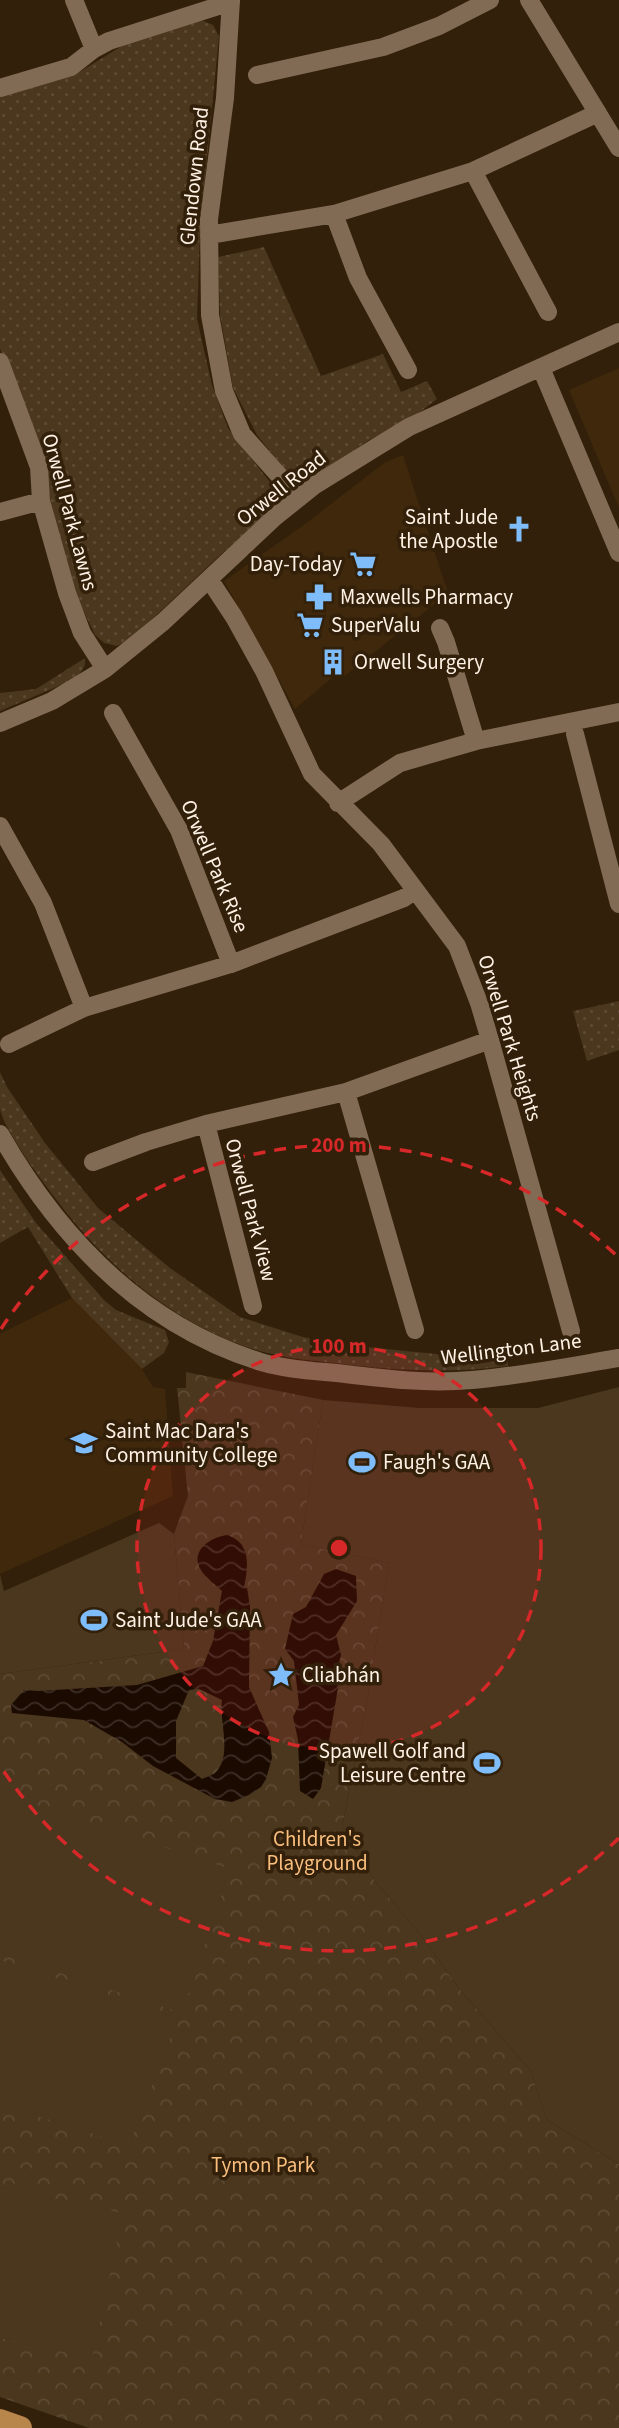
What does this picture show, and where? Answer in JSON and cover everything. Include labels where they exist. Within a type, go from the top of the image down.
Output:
[{"type":"highway","points":[[0,2421],[20,2428]]},
{"type":"street","points":[[74,0],[94,49]]},
{"type":"street","points":[[257,75],[383,47],[439,26],[490,0]]},
{"type":"street","points":[[529,0],[619,148]]},
{"type":"street","points":[[0,88],[71,67],[109,41],[231,1]]},
{"type":"street","name":"Glendown Road","points":[[231,1],[225,98],[209,235],[210,315],[224,391],[242,434],[299,498]]},
{"type":"street","points":[[209,235],[334,214],[474,171],[598,113]]},
{"type":"street","points":[[474,171],[548,312]]},
{"type":"street","points":[[334,214],[358,278],[408,370]]},
{"type":"street","name":"Orwell Road","points":[[0,723],[52,701],[105,669],[163,622],[315,485],[409,427],[619,332]]},
{"type":"street","name":"Orwell Park Lawns","points":[[0,362],[39,467],[41,501],[67,593],[82,633],[105,669]]},
{"type":"street","points":[[541,368],[619,553]]},
{"type":"street","points":[[0,512],[41,501]]},
{"type":"street","name":"Orwell Park Heights","points":[[209,579],[264,671],[312,774],[381,844],[457,946],[490,1040],[571,1331]]},
{"type":"street","points":[[440,628],[475,741]]},
{"type":"street","points":[[338,803],[400,764],[475,741],[619,712]]},
{"type":"street","name":"Orwell Park Rise","points":[[113,713],[179,830],[231,964]]},
{"type":"street","points":[[575,734],[615,874],[619,904]]},
{"type":"street","points":[[0,826],[43,903],[84,1007]]},
{"type":"street","name":"Orwell Park Rise","points":[[9,1044],[84,1007],[231,964],[404,898],[415,890]]},
{"type":"street","name":"Orwell Park View","points":[[93,1162],[206,1124],[346,1093],[490,1040]]},
{"type":"street","points":[[346,1093],[415,1331]]},
{"type":"street","name":"Orwell Park View","points":[[206,1124],[253,1306]]},
{"type":"street","name":"Wellington Lane","points":[[0,1134],[40,1199],[88,1255],[118,1282],[157,1312],[193,1333],[263,1363],[423,1382],[473,1380],[619,1358]]},
{"type":"shaded area","points":[[619,368],[619,508],[569,390]]},
{"type":"shaded area","points":[[403,455],[448,593],[345,676],[340,671],[295,709],[224,581],[305,524],[384,463]]},
{"type":"shaded area","name":"Saint Mac Dara's Community College","points":[[72,1298],[142,1369],[153,1387],[165,1389],[173,1496],[0,1574],[0,1334]]},
{"type":"green space","points":[[201,20],[213,25],[219,36],[200,230],[197,319],[212,385],[228,428],[279,494],[277,506],[130,640],[117,646],[104,643],[95,635],[72,587],[54,526],[44,459],[0,349],[0,96],[73,76],[125,44]]},
{"type":"green space","points":[[264,247],[321,376],[383,354],[401,392],[427,381],[437,399],[416,415],[366,442],[308,482],[300,484],[293,480],[257,435],[233,388],[220,315],[218,257]]},
{"type":"green space","points":[[85,658],[84,667],[75,679],[0,711],[0,693],[36,689]]},
{"type":"green space","points":[[619,1001],[619,1050],[587,1061],[573,1011]]},
{"type":"green space","points":[[0,1072],[7,1087],[45,1143],[98,1208],[170,1268],[240,1317],[303,1337],[356,1346],[476,1358],[508,1356],[508,1366],[469,1370],[410,1370],[279,1356],[226,1339],[197,1325],[170,1309],[119,1269],[56,1199],[24,1155],[3,1118],[0,1109]]},
{"type":"green space","points":[[0,1170],[36,1223],[104,1300],[116,1310],[165,1330],[169,1342],[164,1353],[142,1369],[72,1298],[28,1227],[0,1243]]},
{"type":"green space","name":"Tymon Park","points":[[186,1372],[323,1400],[301,1544],[389,1563],[367,1700],[342,1827],[375,1881],[420,1934],[461,1991],[531,2071],[547,2120],[619,2164],[619,2428],[89,2428],[0,2397],[0,1674],[184,1649],[174,1534],[188,1496],[177,1388],[186,1388]]},
{"type":"green space","name":"Spawell Golf and Leisure Centre","points":[[619,1387],[619,2164],[547,2120],[531,2071],[461,1991],[420,1934],[375,1881],[342,1827],[367,1700],[389,1563],[301,1544],[323,1400],[419,1408],[538,1408]]},
{"type":"green space","name":"Saint Jude's GAA","points":[[159,1523],[174,1534],[184,1649],[0,1674],[0,1574],[4,1591]]},
{"type":"green space","points":[[0,1793],[230,1869],[182,2013],[0,1953]]},
{"type":"green space","points":[[0,1960],[178,2018],[129,2145],[0,2104]]},
{"type":"green space","points":[[0,2187],[123,2213],[92,2358],[0,2338]]},
{"type":"water","points":[[227,1535],[241,1544],[246,1557],[244,1588],[247,1588],[250,1606],[249,1687],[269,1732],[272,1758],[261,1787],[232,1802],[215,1799],[153,1766],[122,1742],[84,1720],[12,1713],[11,1705],[24,1690],[137,1685],[203,1666],[213,1641],[222,1591],[203,1573],[198,1557],[204,1546]],"holes":[[[199,1689],[222,1700],[224,1755],[217,1771],[202,1779],[176,1758],[176,1721],[189,1690]]]},
{"type":"water","points":[[336,1569],[356,1576],[357,1601],[336,1635],[341,1655],[336,1674],[338,1688],[321,1788],[313,1799],[300,1791],[298,1740],[293,1717],[299,1705],[294,1661],[285,1649],[293,1614],[306,1607],[324,1574]]},
{"type":"place","name":"Saint Jude the Apostle","points":[[519,529]]},
{"type":"place","name":"Day-Today","points":[[363,564]]},
{"type":"place","name":"Maxwells Pharmacy","points":[[319,597]]},
{"type":"place","name":"SuperValu","points":[[310,625]]},
{"type":"place","name":"Orwell Surgery","points":[[333,662]]},
{"type":"place","name":"Saint Mac Dara's Community College","points":[[84,1443]]},
{"type":"place","name":"Faugh's GAA","points":[[362,1462]]},
{"type":"place","name":"Saint Jude's GAA","points":[[94,1620]]},
{"type":"place","name":"Cliabhán","points":[[281,1675]]},
{"type":"place","name":"Spawell Golf and Leisure Centre","points":[[487,1763]]},
{"type":"park label","name":"Children's Playground","points":[[317,1851]]}]
